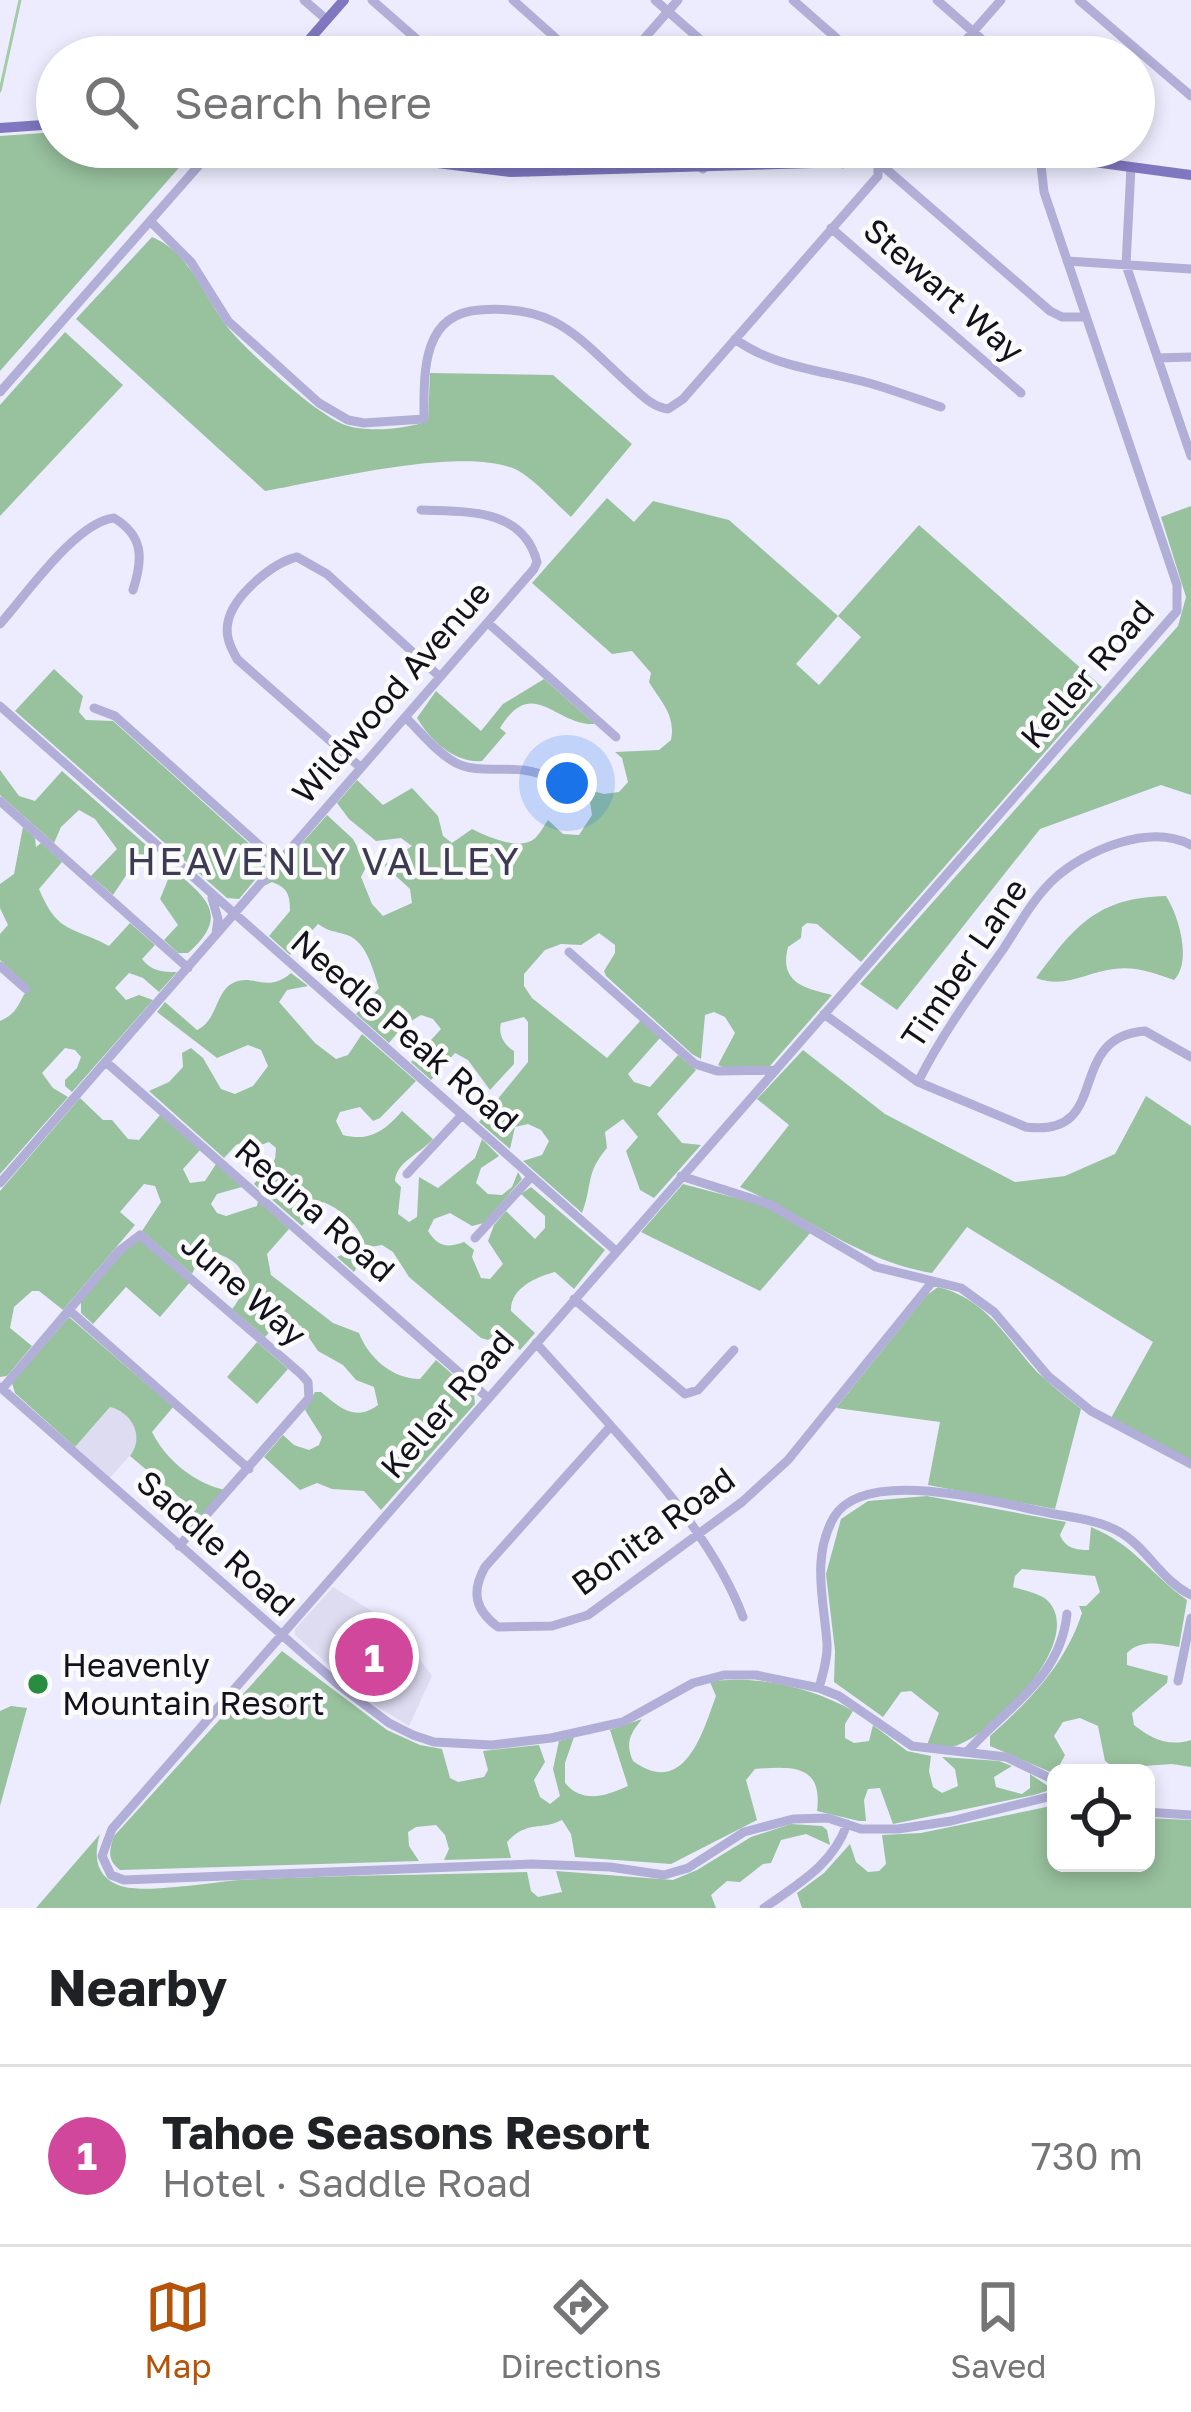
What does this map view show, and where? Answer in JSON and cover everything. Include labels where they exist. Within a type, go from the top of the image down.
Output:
[{"type":"main road","points":[[313,36],[344,0]]},
{"type":"main road","points":[[0,128],[36,125]]},
{"type":"main road","points":[[493,168],[528,172],[731,168]]},
{"type":"main road","points":[[1138,168],[1191,175]]},
{"type":"street","points":[[304,0],[327,20]]},
{"type":"street","points":[[372,0],[412,36]]},
{"type":"street","points":[[513,0],[553,36]]},
{"type":"street","points":[[655,0],[697,36]]},
{"type":"street","points":[[646,36],[677,0]]},
{"type":"street","points":[[794,0],[834,36]]},
{"type":"street","points":[[937,0],[978,36]]},
{"type":"street","points":[[969,36],[1001,0]]},
{"type":"street","points":[[1079,0],[1121,36]]},
{"type":"street","points":[[1155,65],[1191,96]]},
{"type":"street","points":[[0,392],[197,168]]},
{"type":"street","points":[[528,172],[531,168]]},
{"type":"street","points":[[563,168],[566,171]]},
{"type":"street","points":[[151,222],[191,262],[228,320],[319,403],[348,420],[424,419],[428,352],[443,323],[470,310],[510,307],[564,326],[647,400],[668,410],[683,399],[878,176],[878,168]]},
{"type":"street","points":[[885,168],[1049,311],[1062,317],[1086,317]]},
{"type":"street","name":"Keller Road","points":[[1040,168],[1041,183],[1177,585],[1177,611],[112,1829],[102,1856],[111,1875],[138,1880],[532,1864],[664,1875],[688,1868],[723,1843],[762,1825],[810,1817],[882,1830],[922,1827],[1047,1798]]},
{"type":"street","points":[[1131,168],[1126,265],[1191,454]]},
{"type":"street","name":"Stewart Way","points":[[831,228],[1021,393]]},
{"type":"street","points":[[1067,261],[1191,268]]},
{"type":"street","points":[[735,339],[774,362],[868,383],[941,407]]},
{"type":"street","points":[[1158,358],[1191,357]]},
{"type":"street","name":"Wildwood Avenue","points":[[0,1183],[537,562],[530,545],[503,519],[472,511],[421,510]]},
{"type":"street","points":[[0,623],[73,542],[101,519],[114,518],[136,536],[140,570],[133,590]]},
{"type":"street","points":[[360,767],[237,659],[226,626],[236,603],[273,568],[297,557],[327,574],[440,677]]},
{"type":"street","points":[[488,623],[616,737]]},
{"type":"street","name":"Needle Peak Road","points":[[0,706],[616,1251]]},
{"type":"street","points":[[94,708],[115,716],[278,862]]},
{"type":"street","points":[[405,717],[455,763],[524,768],[551,779]]},
{"type":"street","points":[[0,801],[188,968]]},
{"type":"street","name":"Timber Lane","points":[[918,1082],[943,1035],[1052,881],[1085,857],[1135,839],[1166,836],[1191,845]]},
{"type":"street","points":[[209,894],[218,920],[216,935]]},
{"type":"street","points":[[569,952],[695,1064],[717,1071],[776,1070]]},
{"type":"street","points":[[0,966],[26,989]]},
{"type":"street","points":[[824,1014],[918,1082],[1026,1127],[1042,1129],[1060,1124],[1081,1105],[1096,1058],[1114,1038],[1145,1031],[1187,1054],[1191,1041]]},
{"type":"street","name":"Regina Road","points":[[106,1062],[488,1398]]},
{"type":"street","points":[[407,1174],[461,1116]]},
{"type":"street","points":[[681,1176],[769,1204],[876,1267],[961,1288],[978,1298],[1048,1376],[1091,1411],[1191,1464]]},
{"type":"street","points":[[475,1238],[531,1178]]},
{"type":"street","name":"June Way","points":[[1,1388],[118,1251],[140,1235],[284,1360],[308,1382],[309,1397],[178,1546]]},
{"type":"street","name":"Bonita Road","points":[[610,1426],[484,1567],[475,1592],[478,1607],[498,1627],[573,1622],[742,1502],[788,1460],[934,1281]]},
{"type":"street","points":[[574,1299],[685,1394],[698,1390],[734,1350]]},
{"type":"street","points":[[69,1310],[249,1468]]},
{"type":"street","points":[[536,1343],[698,1535],[730,1585],[742,1617]]},
{"type":"street","name":"Saddle Road","points":[[1,1388],[280,1636],[389,1723],[434,1742],[460,1745],[550,1738],[622,1721],[693,1683],[724,1675],[756,1675],[819,1688],[860,1708],[912,1746],[1006,1757],[1047,1777]]},
{"type":"street","points":[[819,1688],[827,1646],[819,1583],[829,1533],[843,1508],[876,1494],[956,1494],[1100,1524],[1135,1543],[1174,1586],[1191,1595]]},
{"type":"street","points":[[967,1752],[1038,1682],[1061,1646],[1067,1614]]},
{"type":"street","points":[[1178,1681],[1191,1618]]},
{"type":"street","points":[[1155,1813],[1191,1815]]},
{"type":"street","points":[[764,1908],[828,1860],[847,1825]]},
{"type":"shaded area","points":[[138,1376],[173,1407],[109,1479],[75,1447]]},
{"type":"shaded area","points":[[333,1587],[393,1624],[432,1676],[409,1726],[374,1705],[295,1635],[295,1629]]},
{"type":"green space","points":[[36,133],[36,168],[179,168],[0,371],[0,136]]},
{"type":"green space","points":[[152,237],[187,265],[229,329],[252,353],[301,397],[345,425],[387,429],[428,421],[430,373],[553,375],[632,444],[571,517],[522,473],[500,464],[470,461],[398,467],[265,491],[76,319]]},
{"type":"green space","points":[[65,332],[123,385],[0,516],[0,405]]},
{"type":"green space","points":[[607,498],[634,522],[653,501],[729,520],[838,616],[919,525],[1102,687],[861,962],[817,924],[802,927],[801,938],[788,947],[790,976],[803,986],[832,995],[769,1067],[718,1065],[735,1033],[725,1017],[714,1012],[705,1015],[701,1059],[692,1054],[606,976],[615,945],[599,933],[581,945],[561,944],[545,950],[524,974],[524,986],[532,998],[607,1058],[641,1020],[660,1038],[628,1074],[634,1082],[650,1087],[678,1055],[696,1070],[657,1114],[682,1143],[701,1145],[654,1198],[640,1190],[626,1151],[638,1137],[623,1119],[605,1132],[607,1148],[592,1172],[582,1213],[523,1161],[542,1155],[549,1141],[541,1130],[528,1124],[515,1127],[510,1149],[479,1122],[528,1062],[524,1017],[501,1023],[503,1039],[514,1051],[514,1064],[490,1090],[468,1060],[455,1053],[431,1080],[411,1062],[441,1029],[433,1019],[421,1015],[389,1043],[356,1014],[379,988],[360,944],[318,924],[290,955],[269,936],[290,911],[289,896],[272,882],[264,886],[327,815],[353,839],[367,865],[361,877],[372,904],[383,916],[412,903],[410,889],[384,865],[412,846],[401,838],[376,841],[349,819],[337,803],[357,780],[383,805],[412,788],[438,816],[443,836],[452,843],[472,829],[506,842],[524,843],[537,836],[548,820],[563,834],[579,835],[592,815],[590,802],[573,791],[577,787],[604,794],[619,792],[628,782],[622,758],[615,752],[659,750],[671,740],[669,716],[649,682],[651,673],[632,651],[612,654],[532,583]],"holes":[[[838,616],[861,637],[819,685],[796,664]]]},
{"type":"green space","points":[[1191,506],[1191,795],[1161,785],[1040,829],[897,1010],[860,984],[1178,626],[1186,597],[1161,517]]},
{"type":"green space","points":[[54,669],[83,696],[79,712],[86,720],[113,721],[264,857],[265,868],[239,899],[227,898],[15,711]]},
{"type":"green space","points":[[544,679],[595,724],[534,704],[523,705],[500,728],[506,733],[482,761],[472,761],[444,749],[417,718],[436,691],[481,731],[503,704]]},
{"type":"green space","points":[[0,770],[19,796],[35,801],[62,771],[155,853],[133,865],[113,895],[91,876],[117,849],[95,819],[79,810],[61,827],[54,843],[0,795]]},
{"type":"green space","points":[[23,827],[35,838],[36,847],[41,843],[62,862],[39,889],[60,922],[109,946],[130,923],[155,945],[142,959],[145,963],[177,972],[159,992],[129,973],[115,988],[126,1000],[139,995],[153,1000],[72,1092],[65,1080],[81,1057],[75,1050],[65,1048],[42,1073],[68,1097],[0,1174],[0,1021],[15,1011],[29,987],[0,960],[0,934],[8,925],[0,908],[0,884],[14,874]]},
{"type":"green space","points":[[167,864],[201,895],[211,915],[202,939],[188,953],[178,953],[164,940],[178,925],[160,899],[169,877]]},
{"type":"green space","points":[[1166,896],[1182,941],[1182,963],[1174,980],[1122,968],[1066,981],[1036,978],[1089,918],[1122,902]]},
{"type":"green space","points":[[291,973],[308,986],[287,990],[279,1002],[315,1043],[336,1059],[348,1055],[362,1034],[416,1081],[380,1118],[373,1121],[360,1107],[340,1112],[336,1121],[343,1135],[369,1136],[402,1111],[433,1139],[396,1174],[401,1187],[398,1214],[409,1222],[417,1217],[419,1177],[438,1188],[475,1158],[482,1139],[499,1156],[481,1168],[476,1183],[488,1194],[502,1195],[512,1187],[518,1172],[522,1179],[484,1223],[472,1226],[450,1213],[434,1219],[428,1231],[435,1240],[448,1245],[464,1242],[474,1250],[472,1257],[481,1278],[490,1279],[503,1264],[488,1241],[506,1211],[535,1239],[545,1228],[545,1216],[521,1194],[531,1187],[605,1250],[574,1289],[555,1272],[519,1290],[511,1311],[535,1333],[520,1350],[500,1333],[488,1340],[481,1338],[409,1277],[393,1252],[382,1245],[370,1247],[354,1272],[337,1257],[355,1248],[362,1237],[346,1216],[323,1202],[302,1226],[254,1184],[275,1159],[276,1148],[269,1142],[250,1149],[237,1144],[224,1158],[149,1091],[169,1082],[183,1067],[182,1053],[191,1048],[203,1058],[221,1089],[235,1094],[253,1086],[268,1066],[261,1050],[248,1045],[217,1058],[157,1012],[165,1002],[197,1030],[233,983],[275,982]]},
{"type":"green space","points":[[803,1050],[885,1114],[1015,1182],[1065,1176],[1115,1154],[1146,1096],[1191,1126],[1191,1460],[1111,1418],[1153,1342],[967,1227],[932,1273],[882,1259],[740,1187],[789,1125],[757,1099]]},
{"type":"green space","points":[[80,1098],[103,1120],[112,1120],[128,1139],[139,1140],[160,1115],[200,1150],[183,1169],[190,1183],[205,1181],[216,1164],[242,1187],[217,1194],[211,1204],[217,1213],[226,1216],[257,1206],[258,1201],[289,1229],[267,1254],[271,1275],[333,1323],[359,1333],[368,1350],[391,1371],[420,1379],[436,1360],[474,1393],[475,1404],[381,1510],[364,1491],[317,1483],[300,1490],[264,1457],[283,1435],[309,1450],[319,1445],[322,1437],[305,1410],[315,1392],[355,1413],[378,1405],[374,1387],[356,1380],[343,1365],[318,1351],[301,1326],[278,1323],[265,1337],[232,1309],[244,1281],[232,1260],[211,1252],[200,1257],[192,1274],[142,1231],[161,1202],[155,1186],[144,1184],[120,1212],[135,1225],[63,1310],[39,1291],[32,1291],[14,1307],[10,1328],[32,1346],[7,1376],[0,1377],[0,1191]]},
{"type":"green space","points":[[683,1184],[762,1205],[811,1232],[760,1291],[641,1232]]},
{"type":"green space","points":[[140,1240],[190,1282],[160,1317],[126,1287],[93,1324],[81,1313],[81,1301],[129,1246]]},
{"type":"green space","points":[[938,1287],[982,1310],[1037,1372],[1081,1409],[1055,1509],[928,1485],[940,1422],[836,1408]]},
{"type":"green space","points":[[69,1317],[173,1407],[152,1432],[158,1442],[192,1476],[225,1490],[197,1520],[185,1502],[130,1456],[136,1433],[125,1414],[110,1407],[75,1447],[15,1393],[12,1383]]},
{"type":"green space","points":[[257,1342],[288,1369],[257,1404],[227,1377]]},
{"type":"green space","points":[[927,1496],[1066,1522],[1060,1535],[1075,1549],[1089,1550],[1091,1527],[1131,1552],[1187,1600],[1179,1647],[1152,1644],[1127,1653],[1127,1665],[1168,1676],[1167,1683],[1132,1713],[1134,1725],[1161,1740],[1191,1740],[1191,1767],[1109,1764],[1098,1726],[1080,1718],[1063,1722],[1054,1736],[1065,1755],[1060,1764],[1047,1764],[1047,1771],[990,1746],[990,1736],[1032,1695],[1066,1649],[1082,1613],[1079,1606],[1086,1606],[1100,1592],[1095,1576],[1022,1569],[1015,1576],[1013,1587],[1048,1601],[1056,1618],[1055,1639],[1045,1662],[1011,1706],[955,1746],[927,1745],[939,1713],[911,1691],[901,1692],[883,1717],[834,1682],[826,1574],[841,1519],[868,1501]]},
{"type":"green space","points":[[282,1651],[387,1730],[442,1749],[450,1778],[458,1782],[484,1777],[488,1770],[483,1751],[539,1745],[545,1762],[534,1780],[540,1797],[550,1804],[560,1796],[553,1769],[559,1741],[574,1737],[565,1763],[565,1783],[572,1790],[587,1796],[611,1793],[628,1786],[610,1730],[642,1719],[630,1739],[633,1761],[651,1771],[666,1772],[679,1766],[698,1742],[716,1696],[710,1682],[727,1680],[783,1685],[853,1711],[845,1724],[845,1738],[854,1743],[869,1741],[873,1725],[907,1751],[931,1756],[933,1787],[942,1793],[958,1786],[955,1769],[942,1757],[1012,1766],[994,1777],[996,1787],[1022,1794],[1030,1788],[1030,1774],[1047,1785],[1047,1791],[1034,1795],[893,1824],[880,1788],[868,1789],[866,1821],[859,1821],[817,1811],[815,1784],[802,1771],[755,1769],[746,1780],[757,1820],[671,1864],[575,1857],[571,1834],[562,1820],[514,1835],[507,1842],[511,1858],[444,1860],[449,1849],[436,1825],[408,1832],[409,1846],[419,1861],[120,1870],[110,1855],[114,1836]]},
{"type":"green space","points":[[11,1706],[27,1708],[0,1806],[0,1711]]},
{"type":"green space","points":[[1047,1807],[1047,1872],[1155,1872],[1155,1818],[1191,1820],[1191,1908],[802,1908],[797,1893],[824,1873],[850,1844],[856,1862],[868,1872],[879,1871],[886,1864],[882,1835],[921,1833]]},
{"type":"green space","points":[[791,1824],[822,1826],[830,1845],[806,1834],[781,1840],[771,1863],[740,1882],[727,1881],[711,1895],[716,1908],[36,1908],[100,1834],[97,1858],[102,1872],[113,1882],[132,1888],[277,1878],[527,1872],[531,1891],[538,1897],[562,1892],[556,1871],[673,1880],[751,1837]]},
{"type":"waterway","points":[[0,91],[20,0]]},
{"type":"place","name":"Tahoe Seasons Resort","points":[[374,1657]]},
{"type":"place","name":"Heavenly Mountain Resort","points":[[38,1684]]},
{"type":"district","name":"HEAVENLY VALLEY","points":[[324,861]]}]
